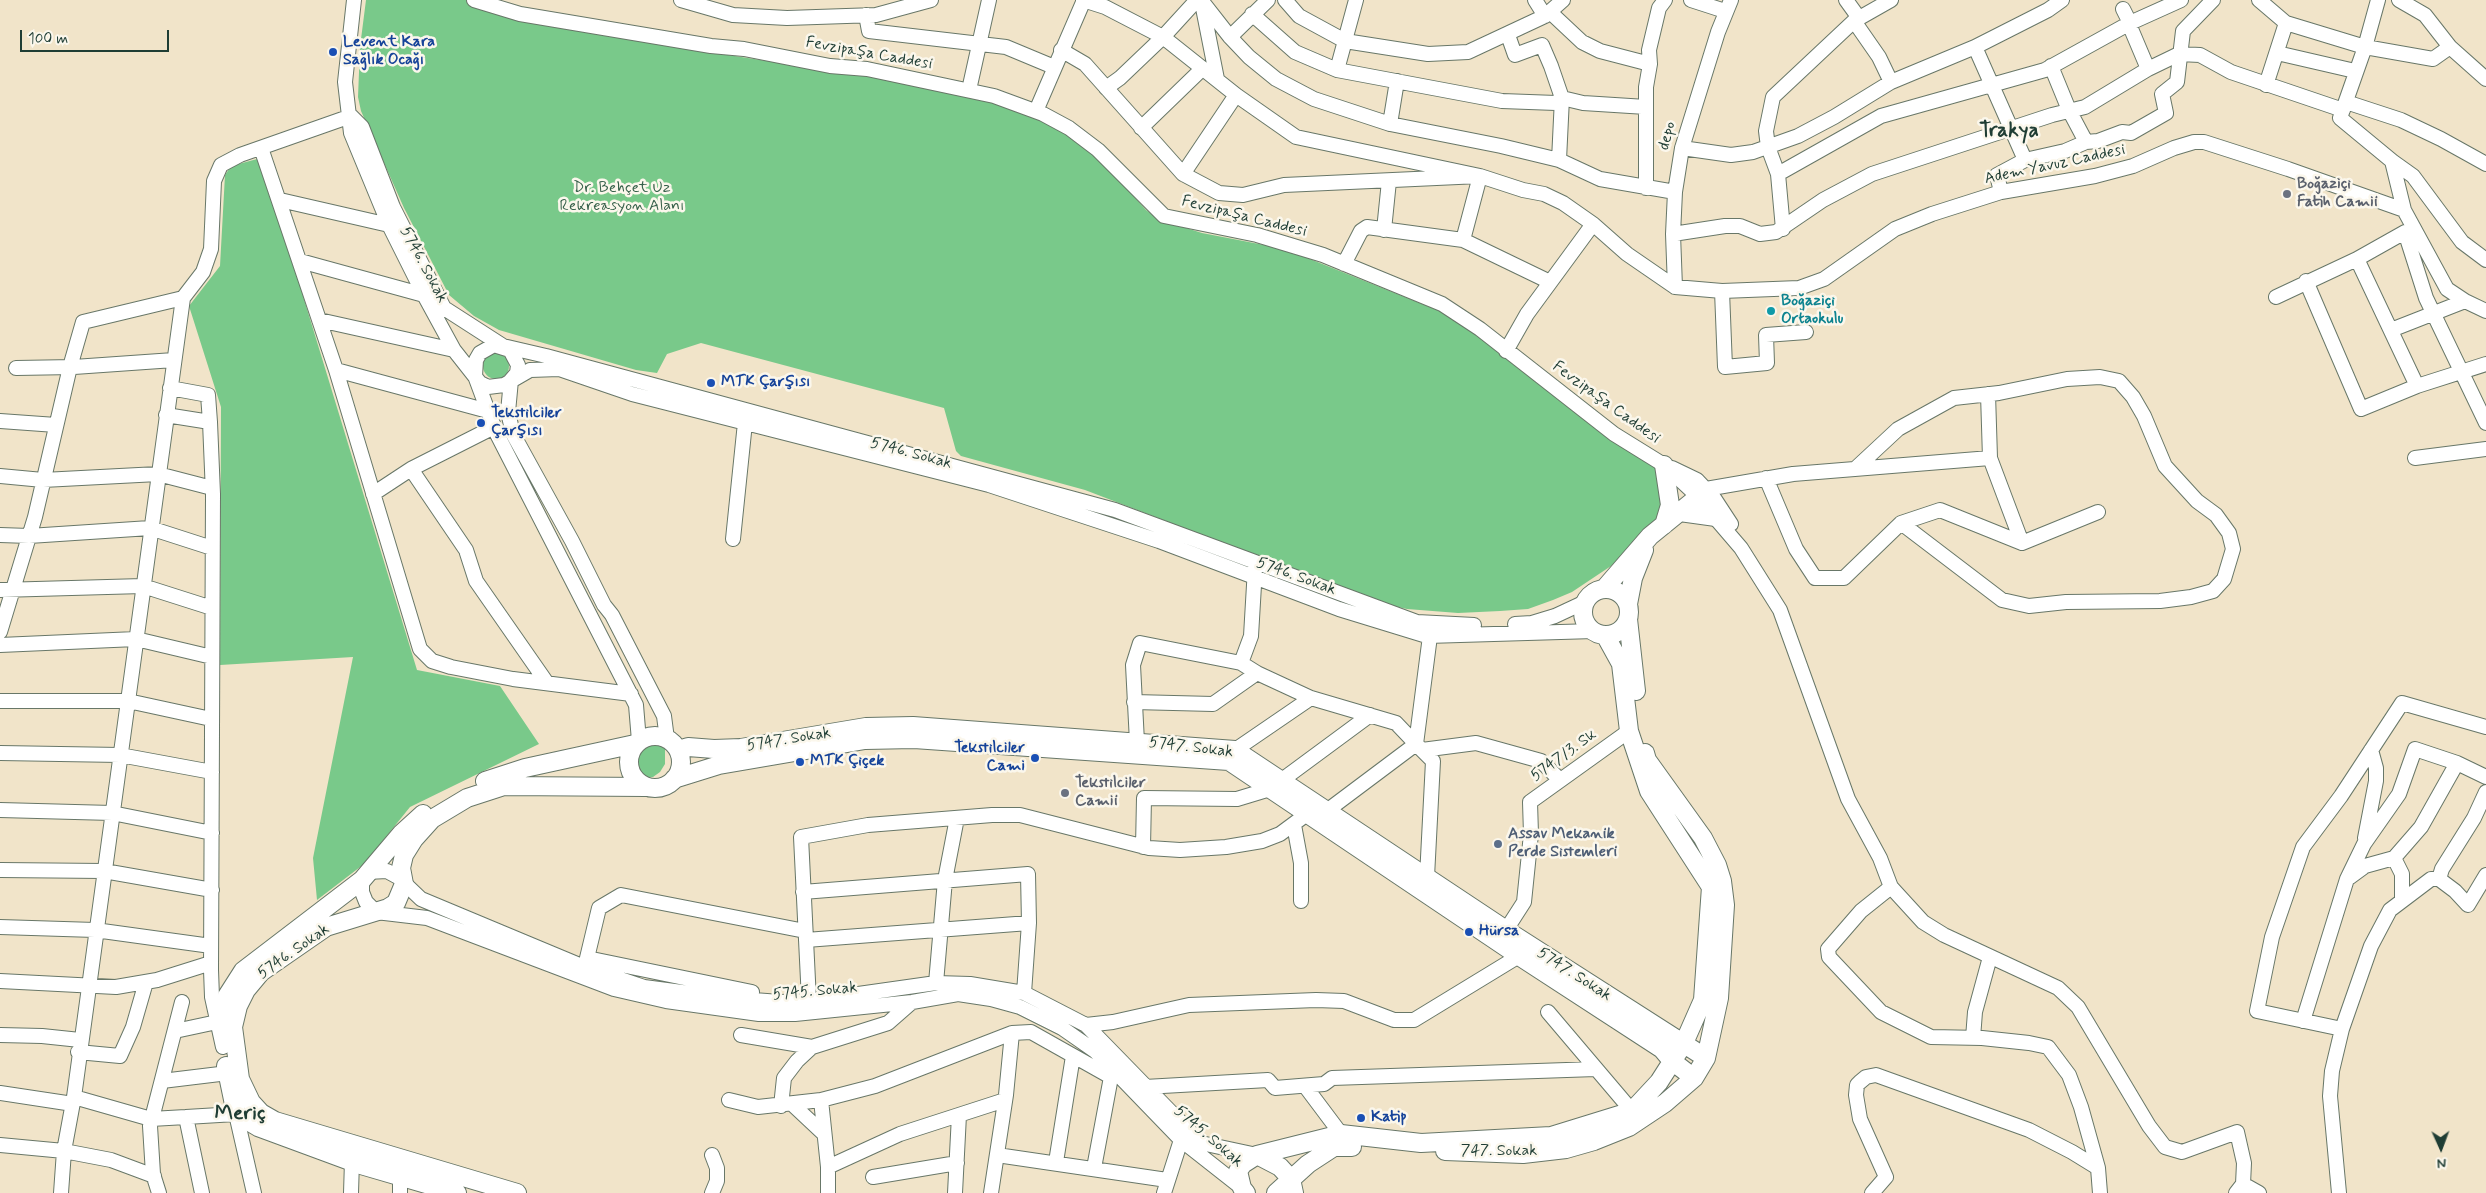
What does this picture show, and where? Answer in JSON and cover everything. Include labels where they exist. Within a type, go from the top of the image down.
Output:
[{"type":"main road","name":"747. Sokak","points":[[1276,1193],[1292,1186],[1308,1164],[1334,1147],[1523,1154],[1566,1149],[1594,1141],[1629,1126],[1664,1102],[1694,1078],[1706,1058],[1718,998],[1725,905],[1722,881],[1717,865],[1703,838],[1647,760],[1641,738],[1628,612],[1633,578],[1670,505],[1664,466]]},
{"type":"main road","points":[[1632,1112],[1659,1082],[1684,1043],[1703,1000],[1711,887],[1649,791],[1629,731],[1621,664],[1599,633],[1585,621],[1583,608],[1585,602],[1596,592],[1604,589],[1657,531],[1702,493]]},
{"type":"main road","points":[[1680,512],[1716,517]]},
{"type":"main road","points":[[1599,633],[1619,631],[1628,612],[1618,593],[1604,589]]},
{"type":"main road","name":"5747. Sokak","points":[[672,744],[714,749],[741,748],[866,727],[914,726],[1235,750],[1276,785],[1301,820],[1519,956],[1662,1049],[1672,1061],[1694,1078]]},
{"type":"main road","name":"5746. Sokak","points":[[236,1114],[223,1047],[222,1026],[227,996],[243,971],[364,876],[401,834],[427,810],[467,787],[525,768],[637,743],[650,736],[672,744]]},
{"type":"main road","name":"5747. Sokak","points":[[674,779],[719,765],[865,740],[914,739],[1229,761],[1328,810],[1506,930],[1659,1030],[1684,1043],[1706,1058]]},
{"type":"main road","name":"5746. Sokak","points":[[637,743],[630,751],[629,768],[638,783],[646,787]]},
{"type":"main road","points":[[404,884],[401,868],[404,855],[414,839],[432,819],[467,798],[504,786],[661,787],[674,779],[681,765],[672,744]]},
{"type":"main road","name":"5746. Sokak","points":[[404,884],[396,903],[376,912],[326,928],[261,972],[242,998],[233,1027],[240,1079],[251,1102],[261,1113],[276,1121],[355,1153],[517,1193]]},
{"type":"main road","name":"747. Sokak","points":[[1257,1155],[1340,1134],[1421,1143],[1550,1136],[1632,1112]]},
{"type":"main road","points":[[236,1114],[258,1127],[355,1153]]},
{"type":"main road","name":"5746. Sokak","points":[[355,1153],[400,1185],[457,1193]]},
{"type":"main road","points":[[1244,1190],[1238,1171],[1243,1164],[1257,1155],[1280,1167],[1292,1186]]},
{"type":"street","name":"5746. Sokak","points":[[354,0],[345,82],[351,116],[351,133],[389,225],[424,295],[454,350],[480,383],[496,387],[530,370],[559,369],[632,394],[746,416],[1115,510],[1417,622],[1436,625],[1532,623],[1555,616],[1585,602]]},
{"type":"street","name":"Fevzipaşa Caddesi","points":[[474,0],[520,14],[744,50],[830,66],[867,69],[994,96],[1036,111],[1069,128],[1098,150],[1164,216],[1257,235],[1344,264],[1442,304],[1480,330],[1614,434],[1702,493]]},
{"type":"street","points":[[681,0],[733,15],[787,18],[866,15],[907,8],[931,0]]},
{"type":"street","points":[[968,90],[989,0]]},
{"type":"street","points":[[1036,111],[1084,0],[1105,7],[1163,37],[1236,95],[1296,137],[1480,176],[1523,190],[1544,194],[1563,203],[1593,224],[1627,254],[1675,288]]},
{"type":"street","points":[[1230,38],[1268,0]]},
{"type":"street","points":[[1285,0],[1299,16],[1345,41],[1428,54],[1468,52],[1508,35],[1548,14],[1563,0]]},
{"type":"street","points":[[1337,70],[1356,0]]},
{"type":"street","points":[[1535,0],[1548,14],[1582,42],[1600,51],[1650,64]]},
{"type":"street","points":[[1646,188],[1646,87],[1651,42],[1659,8],[1664,0]]},
{"type":"street","points":[[1691,0],[1728,6]]},
{"type":"street","points":[[1846,0],[1879,57],[1891,82]]},
{"type":"street","points":[[1783,229],[1778,174],[1768,147],[1766,131],[1773,97],[1856,20],[1891,0]]},
{"type":"street","points":[[1682,148],[1731,155],[1753,152],[1798,136],[1891,82],[1975,47],[2048,10],[2062,0]]},
{"type":"street","points":[[1778,174],[1882,116],[1993,86],[2051,66],[2129,23],[2181,0]]},
{"type":"street","points":[[2001,192],[1997,175],[2025,160],[2065,151],[2086,142],[2098,142],[2122,132],[2131,133],[2166,113],[2162,94],[2177,82],[2183,31],[2213,0]]},
{"type":"street","points":[[2378,0],[2365,47],[2340,118],[2413,176],[2462,242],[2486,260]]},
{"type":"street","points":[[2399,0],[2425,15],[2450,47],[2486,79]]},
{"type":"street","points":[[1106,88],[1120,78],[1163,37],[1197,1]]},
{"type":"street","points":[[1197,1],[1249,57],[1276,79],[1314,99],[1390,124],[1501,146],[1559,160],[1600,179],[1675,192]]},
{"type":"street","points":[[1197,1],[1217,78]]},
{"type":"street","points":[[2262,1],[2286,22],[2365,47],[2433,60],[2450,47]]},
{"type":"street","name":"depo","points":[[1675,288],[1673,234],[1675,192],[1682,148],[1728,6]]},
{"type":"street","points":[[2123,9],[2148,69]]},
{"type":"street","points":[[1252,14],[1295,52],[1337,70],[1502,101],[1556,103],[1562,98]]},
{"type":"street","points":[[866,15],[870,31],[1006,47],[1054,66]]},
{"type":"street","points":[[2266,85],[2286,22]]},
{"type":"street","points":[[1508,35],[1515,55],[1542,45],[1562,98],[1559,160]]},
{"type":"street","points":[[1975,47],[2025,160]]},
{"type":"street","points":[[1061,50],[1085,64],[1183,174],[1219,193],[1243,195],[1284,185],[1480,176]]},
{"type":"street","points":[[2277,53],[2355,71]]},
{"type":"street","points":[[1673,234],[1725,226],[1740,226],[1760,234],[1783,229],[1823,200],[1872,174],[2069,110],[2085,107],[2148,69],[2179,54],[2200,55],[2231,72],[2266,85],[2401,120],[2441,139],[2486,164]]},
{"type":"street","points":[[2051,66],[2069,110],[2086,142]]},
{"type":"street","points":[[1141,128],[1202,69]]},
{"type":"street","points":[[1390,124],[1397,81]]},
{"type":"street","points":[[1183,174],[1236,95]]},
{"type":"street","points":[[1562,98],[1583,103],[1646,107]]},
{"type":"street","name":"5746. Sokak","points":[[351,116],[362,127],[393,208],[444,308],[503,346],[546,356],[746,416],[988,485],[1159,540],[1339,609],[1430,636],[1599,633]]},
{"type":"street","points":[[61,1193],[64,1150],[73,1100],[183,298],[204,272],[211,249],[214,181],[221,165],[229,160],[351,116]]},
{"type":"street","name":"Adem Yavuz Caddesi","points":[[1675,288],[1722,291],[1799,288],[1824,280],[1895,229],[1932,214],[2001,192],[2095,176],[2133,166],[2174,148],[2204,142],[2288,168],[2404,210]]},
{"type":"street","points":[[261,148],[336,370],[420,649],[432,662],[451,667],[547,683],[631,694]]},
{"type":"street","points":[[2392,161],[2404,210],[2447,289],[2465,301],[2486,311]]},
{"type":"street","points":[[1463,240],[1480,176]]},
{"type":"street","points":[[1384,230],[1389,181]]},
{"type":"street","points":[[280,200],[389,225]]},
{"type":"street","points":[[1506,351],[1526,314],[1593,224]]},
{"type":"street","points":[[1344,264],[1362,229],[1384,230],[1463,240],[1550,282]]},
{"type":"street","points":[[2276,297],[2306,281],[2357,259],[2405,232],[2426,298],[2485,420]]},
{"type":"street","points":[[2357,259],[2417,386]]},
{"type":"street","points":[[300,261],[424,295]]},
{"type":"street","points":[[2306,281],[2361,409],[2417,386],[2486,364]]},
{"type":"street","points":[[1722,291],[1725,367],[1767,363],[1766,335],[1806,332]]},
{"type":"street","points":[[0,632],[6,590],[29,536],[83,322],[183,298]]},
{"type":"street","points":[[2391,330],[2465,301]]},
{"type":"street","points":[[319,320],[454,350]]},
{"type":"street","points":[[475,376],[476,360],[486,348],[503,346],[516,356],[517,373],[511,380],[508,412],[513,434],[572,540],[604,605],[612,615],[664,716],[672,744]]},
{"type":"street","points":[[16,368],[70,368],[174,360]]},
{"type":"street","points":[[336,370],[488,411]]},
{"type":"street","name":"5746. Sokak","points":[[475,376],[494,427],[636,705],[637,743]]},
{"type":"street","points":[[1855,469],[1898,429],[1954,398],[1988,394],[2067,379],[2100,377],[2119,381],[2133,397],[2144,416],[2165,466],[2197,501],[2216,514],[2229,533],[2233,549],[2224,579],[2213,591],[2191,597],[2160,601],[2066,602],[2029,606],[2002,600],[1901,523]]},
{"type":"street","points":[[170,388],[208,395],[212,488],[211,964],[212,997],[223,1047]]},
{"type":"street","points":[[1988,394],[1990,458],[2022,543]]},
{"type":"street","points":[[166,415],[210,422]]},
{"type":"street","points":[[733,539],[746,416]]},
{"type":"street","points":[[0,421],[56,425]]},
{"type":"street","points":[[373,494],[412,469],[494,427]]},
{"type":"street","points":[[2415,458],[2486,449]]},
{"type":"street","points":[[1702,493],[1766,478],[1990,458]]},
{"type":"street","points":[[412,469],[466,550],[476,581],[547,683]]},
{"type":"street","points":[[0,476],[43,480],[158,474],[212,488]]},
{"type":"street","points":[[1766,478],[1796,549],[1815,578],[1844,578],[1901,523],[1940,510],[2022,543],[2098,512]]},
{"type":"street","points":[[1702,493],[1716,517],[1741,548],[1780,610],[1848,799],[1880,858],[1891,887],[1923,922],[1944,935],[2058,988],[2078,1007],[2149,1126],[2165,1147],[2182,1152],[2237,1132],[2244,1163],[2240,1188],[2259,1193]]},
{"type":"street","points":[[1702,493],[1714,498],[1732,527],[1741,548]]},
{"type":"street","points":[[0,535],[29,536],[150,528],[212,548]]},
{"type":"street","points":[[1241,663],[1251,636],[1253,576],[1257,562]]},
{"type":"street","points":[[6,590],[143,586],[212,608]]},
{"type":"street","points":[[1419,747],[1430,636]]},
{"type":"street","points":[[0,644],[136,639],[212,657]]},
{"type":"street","points":[[1137,742],[1133,665],[1140,643],[1241,663],[1257,673],[1311,698],[1396,723],[1433,760],[1427,877]]},
{"type":"street","points":[[1134,702],[1213,704],[1257,673]]},
{"type":"street","points":[[1235,750],[1311,698]]},
{"type":"street","points":[[0,701],[128,701],[211,719]]},
{"type":"street","points":[[2342,1029],[2257,1011],[2272,937],[2303,847],[2402,704],[2486,726]]},
{"type":"street","points":[[1143,847],[1144,798],[1237,799],[1276,785],[1370,715]]},
{"type":"street","name":"5747/3. Sk","points":[[1506,930],[1524,902],[1531,834],[1530,802],[1629,731]]},
{"type":"street","points":[[1328,810],[1419,747],[1476,743],[1541,761],[1560,780]]},
{"type":"street","points":[[2303,1021],[2347,879],[2364,844],[2399,794],[2414,749],[2457,763],[2486,777]]},
{"type":"street","points":[[2364,844],[2376,781],[2376,768],[2371,750]]},
{"type":"street","points":[[0,753],[120,755],[212,772]]},
{"type":"street","points":[[2347,879],[2365,866],[2394,858],[2421,827],[2457,763]]},
{"type":"street","points":[[2439,879],[2442,869],[2474,818],[2486,792]]},
{"type":"street","points":[[0,810],[112,813],[212,833]]},
{"type":"street","points":[[809,1000],[801,837],[868,825],[1020,815],[1143,847],[1180,850],[1262,842],[1301,820],[1301,901]]},
{"type":"street","points":[[936,983],[945,880],[957,818]]},
{"type":"street","points":[[2394,858],[2402,874],[2402,900]]},
{"type":"street","points":[[0,870],[104,871],[212,890]]},
{"type":"street","name":"5745. Sokak","points":[[364,876],[387,871],[398,877],[421,899],[644,987],[727,998],[780,1002],[809,1000],[936,983],[979,985],[1024,993],[1086,1025],[1104,1046],[1201,1143],[1257,1155]]},
{"type":"street","points":[[803,892],[1028,874],[1029,923],[1024,993]]},
{"type":"street","points":[[2339,1193],[2330,1096],[2332,1071],[2342,1029],[2371,946],[2390,910],[2431,879],[2439,879],[2455,891],[2468,905],[2486,875]]},
{"type":"street","points":[[364,876],[362,892],[366,902],[376,912]]},
{"type":"street","points":[[1891,887],[1861,911],[1828,949],[1829,957],[1841,967],[1850,981],[1881,1012],[1931,1037],[1973,1038],[2029,1043],[2048,1047],[2069,1075],[2081,1107],[2098,1168],[2100,1193]]},
{"type":"street","points":[[586,963],[599,908],[621,895],[806,935],[940,930],[1029,923]]},
{"type":"street","name":"5745. Sokak","points":[[376,912],[427,918],[614,989],[666,1001],[759,1014],[786,1014],[912,1002],[958,994],[991,999],[1020,1007],[1062,1028],[1084,1042],[1113,1075],[1181,1140],[1244,1190]]},
{"type":"street","points":[[0,927],[95,930],[211,946]]},
{"type":"street","points":[[1086,1025],[1113,1022],[1189,1005],[1316,1000],[1344,1001],[1394,1020],[1414,1020],[1519,956]]},
{"type":"street","points":[[1973,1038],[1975,1012],[1990,957]]},
{"type":"street","points":[[0,981],[89,984],[116,987],[146,982],[211,964]]},
{"type":"street","points":[[0,1035],[42,1036],[120,1056],[133,1027],[146,982]]},
{"type":"street","points":[[159,1193],[151,1155],[151,1119],[182,1002]]},
{"type":"street","points":[[824,1134],[787,1105],[784,1078],[797,1061],[812,1047],[888,1023],[912,1002]]},
{"type":"street","points":[[1548,1012],[1632,1112]]},
{"type":"street","points":[[175,1031],[217,1022]]},
{"type":"street","points":[[1104,1046],[1113,1022]]},
{"type":"street","points":[[729,1100],[758,1107],[821,1100],[875,1086],[1012,1033],[1031,1032],[1073,1056],[1113,1075],[1094,1168]]},
{"type":"street","points":[[992,1193],[1012,1033]]},
{"type":"street","points":[[741,1036],[812,1047]]},
{"type":"street","points":[[1056,1162],[1073,1056]]},
{"type":"street","points":[[1145,1086],[1268,1080],[1274,1088],[1324,1084],[1332,1078],[1596,1070]]},
{"type":"street","points":[[162,1080],[228,1074]]},
{"type":"street","points":[[1872,1193],[1886,1176],[1860,1119],[1856,1095],[1857,1085],[1860,1082],[1866,1077],[1876,1075],[2029,1130],[2098,1168]]},
{"type":"street","points":[[1305,1086],[1340,1134]]},
{"type":"street","points":[[0,1093],[73,1100],[151,1119],[236,1114],[254,1193]]},
{"type":"street","points":[[821,1100],[828,1167],[828,1193]]},
{"type":"street","points":[[828,1167],[900,1134],[1005,1100]]},
{"type":"street","points":[[955,1193],[959,1115]]},
{"type":"street","points":[[186,1117],[202,1193]]},
{"type":"street","points":[[997,1155],[1094,1168],[1165,1186],[1181,1140]]},
{"type":"street","points":[[0,1145],[64,1150],[111,1160],[154,1176]]},
{"type":"street","points":[[351,1193],[355,1153]]},
{"type":"street","points":[[712,1155],[717,1168],[717,1180],[712,1193]]},
{"type":"street","points":[[873,1176],[957,1163]]},
{"type":"green space","name":"Dr. Behçet Uz Rekreasyon Alanı","points":[[366,0],[467,0],[480,5],[696,50],[993,96],[1067,130],[1114,174],[1146,210],[1158,219],[1202,233],[1285,249],[1452,316],[1657,464],[1670,506],[1611,566],[1572,592],[1553,600],[1528,609],[1500,611],[1458,613],[1407,609],[1380,603],[1085,490],[961,456],[956,451],[944,408],[701,343],[667,354],[657,373],[636,370],[499,330],[474,316],[449,295],[404,208],[361,111],[358,97],[360,47]]},
{"type":"green space","points":[[261,158],[417,670],[500,686],[539,744],[410,807],[364,864],[317,900],[313,858],[353,657],[220,665],[221,407],[189,306],[220,266],[225,175],[231,166]]},
{"type":"green space","points":[[496,353],[505,357],[509,366],[505,375],[496,379],[487,375],[483,366],[487,357]]},
{"type":"green space","points":[[654,741],[660,742],[665,748],[665,764],[660,772],[653,777],[646,778],[640,775],[637,760],[639,752],[644,746]]},
{"type":"place","name":"Levent Kara Sağlık Ocağı","points":[[333,52]]},
{"type":"place","name":"Boğaziçi Fatih Camii","points":[[2287,194]]},
{"type":"place","name":"Boğaziçi Ortaokulu","points":[[1771,311]]},
{"type":"place","name":"MTK Çarşısı","points":[[711,383]]},
{"type":"place","name":"Tekstilciler Çarşısı","points":[[481,423]]},
{"type":"place","name":"Tekstilciler Cami","points":[[1035,758]]},
{"type":"place","name":"MTK Çiçek","points":[[800,762]]},
{"type":"place","name":"Tekstilciler Camii","points":[[1065,793]]},
{"type":"place","name":"Assav Mekanik Perde Sistemleri","points":[[1498,844]]},
{"type":"place","name":"Hürsa","points":[[1469,932]]},
{"type":"place","name":"Katip","points":[[1361,1118]]},
{"type":"district","name":"Trakya","points":[[2009,132]]},
{"type":"district","name":"Meriç","points":[[240,1115]]}]
